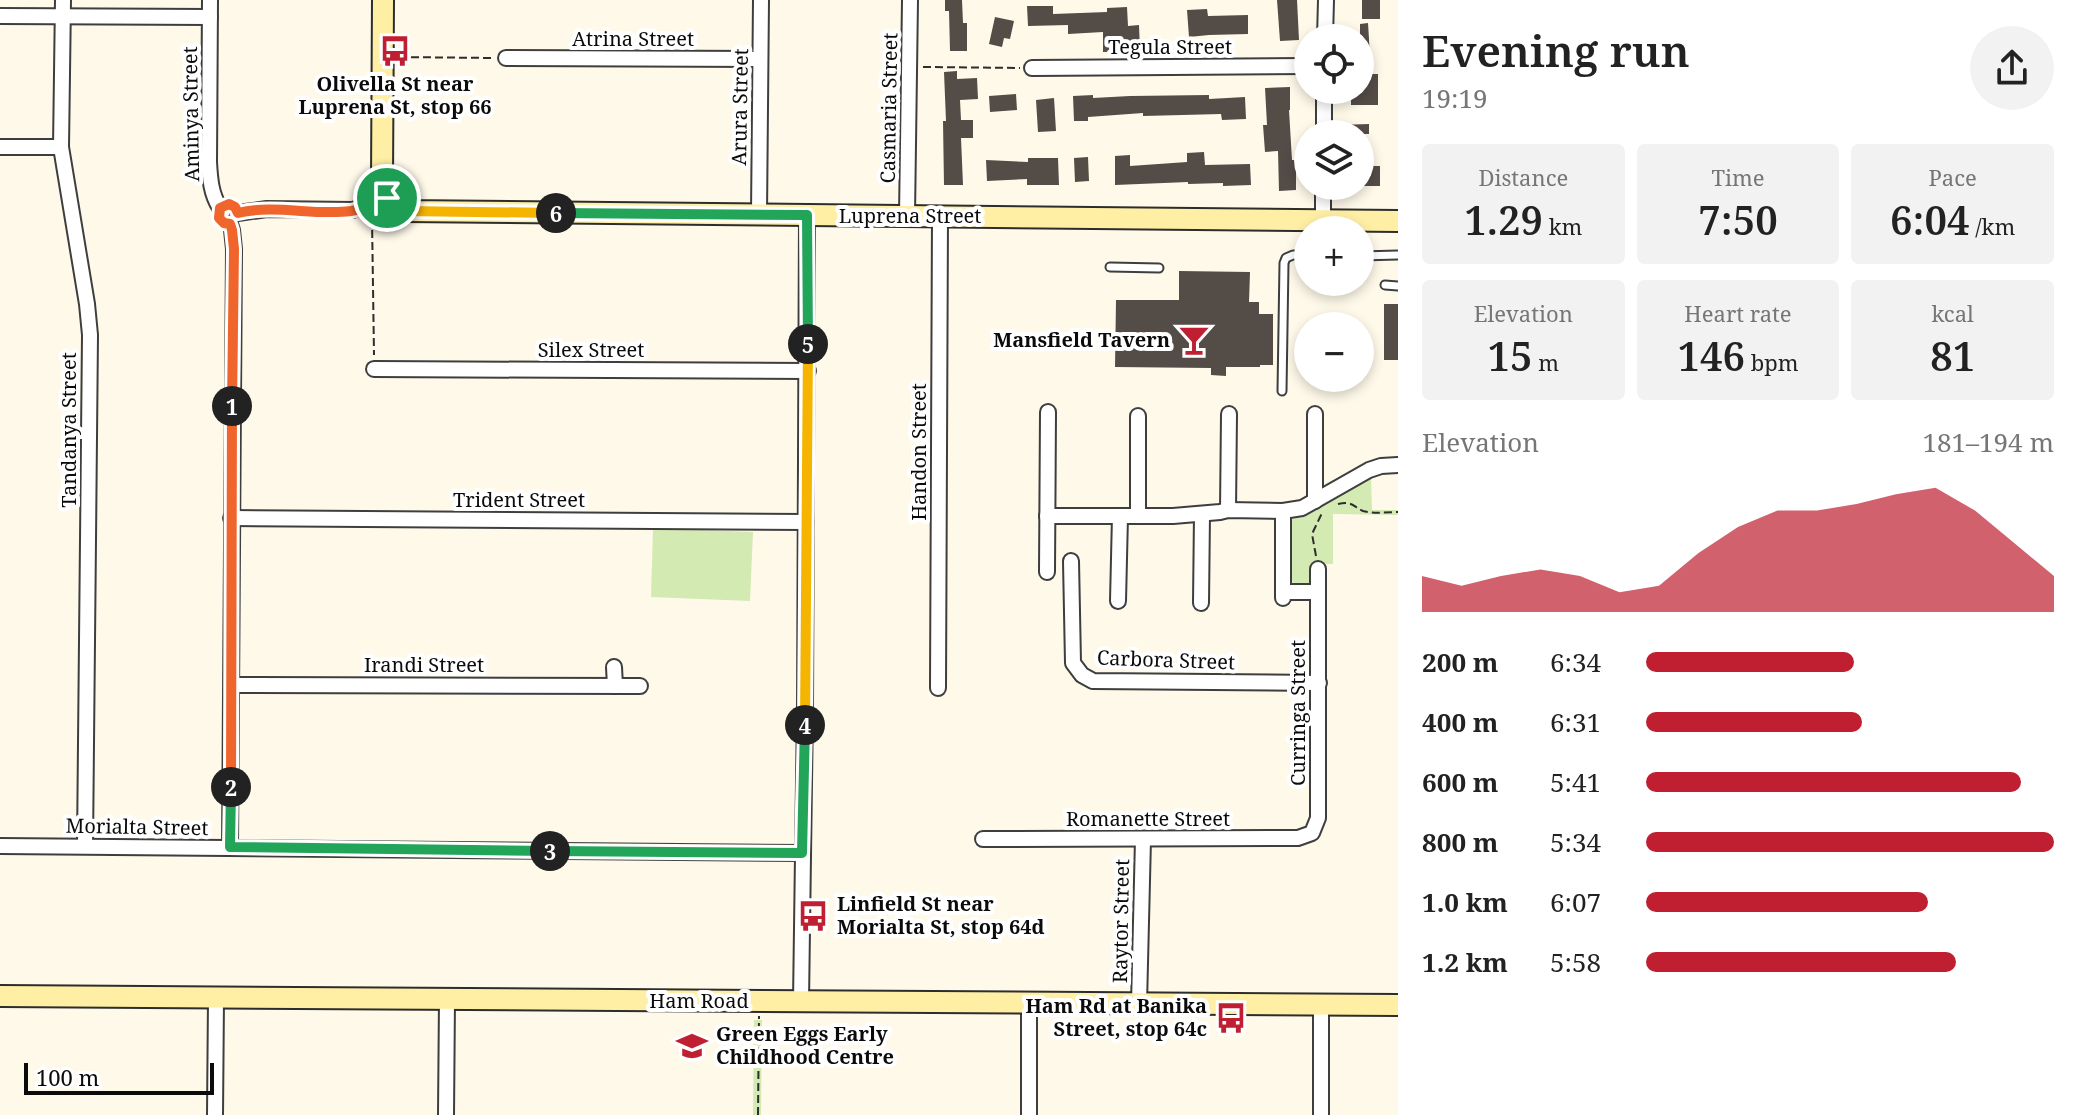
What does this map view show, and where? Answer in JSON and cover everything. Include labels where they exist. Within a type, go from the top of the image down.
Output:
[{"type":"street","name":"Tandanya Street","points":[[63,0],[61,147],[90,335],[85,846]]},
{"type":"street","name":"Aminya Street","points":[[211,0],[211,187],[220,208],[219,218],[224,223],[234,218]]},
{"type":"street","points":[[230,847],[234,218],[267,209],[353,210],[387,198],[382,181],[383,0]]},
{"type":"street","name":"Arura Street","points":[[759,214],[761,0]]},
{"type":"street","name":"Casmaria Street","points":[[907,216],[910,0]]},
{"type":"street","points":[[1325,24],[1326,0]]},
{"type":"street","points":[[0,16],[210,17]]},
{"type":"street","name":"Atrina Street","points":[[506,58],[760,59]]},
{"type":"street","name":"Tegula Street","points":[[1032,68],[1294,66]]},
{"type":"street","points":[[0,147],[61,147]]},
{"type":"street","name":"Luprena Street","points":[[387,198],[399,210],[410,212],[1294,220]]},
{"type":"street","points":[[801,1002],[807,215]]},
{"type":"street","name":"Handon Street","points":[[938,688],[940,216]]},
{"type":"street","name":"Luprena Street","points":[[1374,221],[1398,221]]},
{"type":"street","name":"Silex Street","points":[[374,369],[808,371]]},
{"type":"street","points":[[1048,412],[1047,516],[1059,580]]},
{"type":"street","points":[[1228,510],[1229,414]]},
{"type":"street","points":[[1315,414],[1321,504]]},
{"type":"street","points":[[1138,416],[1138,516]]},
{"type":"street","points":[[1047,516],[1173,516],[1228,510],[1283,511],[1321,504],[1369,470],[1398,465]]},
{"type":"street","points":[[1283,511],[1286,595],[1318,592]]},
{"type":"street","points":[[1201,603],[1202,514]]},
{"type":"street","points":[[1118,601],[1120,516]]},
{"type":"street","name":"Trident Street","points":[[231,518],[806,522]]},
{"type":"street","name":"Carbora Street","points":[[1071,561],[1059,580],[1073,663],[1082,675],[1093,681],[1319,683]]},
{"type":"street","name":"Curringa Street","points":[[1312,833],[1318,818],[1318,569]]},
{"type":"street","points":[[614,667],[615,686]]},
{"type":"street","name":"Irandi Street","points":[[232,685],[640,686]]},
{"type":"street","name":"Romanette Street","points":[[983,839],[1298,838],[1312,833]]},
{"type":"street","name":"Raytor Street","points":[[1139,1004],[1143,839]]},
{"type":"street","name":"Morialta Street","points":[[0,846],[802,853]]},
{"type":"street","name":"Ham Road","points":[[0,996],[1398,1005]]},
{"type":"street","points":[[215,1115],[216,998]]},
{"type":"street","points":[[446,1115],[447,999]]},
{"type":"street","points":[[1029,1003],[1029,1115]]},
{"type":"street","points":[[1321,1004],[1321,1115]]},
{"type":"lane","points":[[1282,391],[1284,263],[1286,258],[1294,255]]},
{"type":"lane","points":[[1374,256],[1398,255]]},
{"type":"lane","points":[[1110,267],[1159,268]]},
{"type":"lane","points":[[1385,285],[1398,286]]},
{"type":"path","points":[[381,56],[506,58]]},
{"type":"path","points":[[909,67],[1032,68]]},
{"type":"path","points":[[372,215],[374,369]]},
{"type":"path","points":[[1318,569],[1312,534],[1321,504]]},
{"type":"path","points":[[1335,505],[1355,504],[1363,511],[1398,512]]},
{"type":"path","points":[[758,1115],[759,1016]]},
{"type":"green space","points":[[1371,476],[1372,510],[1398,510],[1398,515],[1333,514],[1333,564],[1312,564],[1310,583],[1299,585],[1289,581],[1290,519],[1303,516]]},
{"type":"green space","points":[[653,528],[753,532],[750,601],[651,597]]},
{"type":"green space","points":[[754,1020],[762,1020],[761,1115],[753,1115]]},
{"type":"building","points":[[945,0],[962,0],[963,23],[967,23],[967,51],[950,51],[949,11],[945,11]]},
{"type":"building","points":[[1277,0],[1297,0],[1298,24],[1294,24],[1294,40],[1280,41]]},
{"type":"building","points":[[1362,0],[1380,0],[1380,19],[1362,19]]},
{"type":"building","points":[[1027,6],[1053,6],[1053,14],[1107,12],[1107,8],[1127,7],[1128,26],[1139,25],[1140,51],[1103,52],[1103,32],[1068,34],[1068,25],[1028,26]]},
{"type":"building","points":[[1207,9],[1208,16],[1248,15],[1248,34],[1189,37],[1187,10]]},
{"type":"building","points":[[995,17],[1014,21],[1010,39],[1004,38],[1002,47],[989,44]]},
{"type":"building","points":[[957,71],[957,79],[977,78],[978,99],[960,100],[961,120],[973,120],[973,138],[961,138],[963,185],[944,185],[944,72]]},
{"type":"building","points":[[1374,74],[1378,74],[1378,105],[1351,105],[1374,104]]},
{"type":"building","points":[[1290,87],[1294,190],[1279,191],[1278,151],[1265,152],[1265,88]]},
{"type":"building","points":[[1016,94],[1017,110],[990,112],[989,96]]},
{"type":"building","points":[[1093,95],[1093,98],[1245,97],[1246,119],[1222,120],[1221,114],[1143,116],[1143,113],[1074,121],[1073,96]]},
{"type":"building","points":[[1054,98],[1056,131],[1038,132],[1036,100]]},
{"type":"building","points":[[1204,152],[1205,165],[1250,164],[1251,185],[1188,182],[1115,185],[1115,156],[1130,155],[1130,166],[1187,162],[1187,153]]},
{"type":"building","points":[[1088,157],[1089,181],[1075,182],[1074,158]]},
{"type":"building","points":[[1028,158],[1058,158],[1059,185],[1027,185],[1027,179],[987,181],[986,160],[1028,162]]},
{"type":"building","points":[[1374,166],[1380,166],[1380,186],[1374,186]]},
{"type":"building","name":"Mansfield Tavern","points":[[1179,271],[1250,272],[1249,302],[1259,302],[1259,314],[1273,314],[1273,365],[1226,367],[1226,376],[1211,375],[1211,368],[1115,367],[1116,300],[1179,300]]},
{"type":"building","points":[[1384,304],[1398,304],[1398,360],[1384,360]]},
{"type":"place","name":"Olivella St near Luprena St, stop 66","points":[[395,51]]},
{"type":"place","name":"Mansfield Tavern","points":[[1194,340]]},
{"type":"place","name":"Linfield St near Morialta St, stop 64d","points":[[813,916]]},
{"type":"place","name":"Ham Rd at Banika Street, stop 64c","points":[[1231,1018]]},
{"type":"place","name":"Green Eggs Early Childhood Centre","points":[[692,1046]]},
{"type":"route","points":[[387,198],[399,210],[410,212],[807,215],[802,853],[230,847],[234,249],[230,224],[221,221],[219,212],[220,208],[229,204],[238,213],[267,209],[345,211],[387,198]]}]
